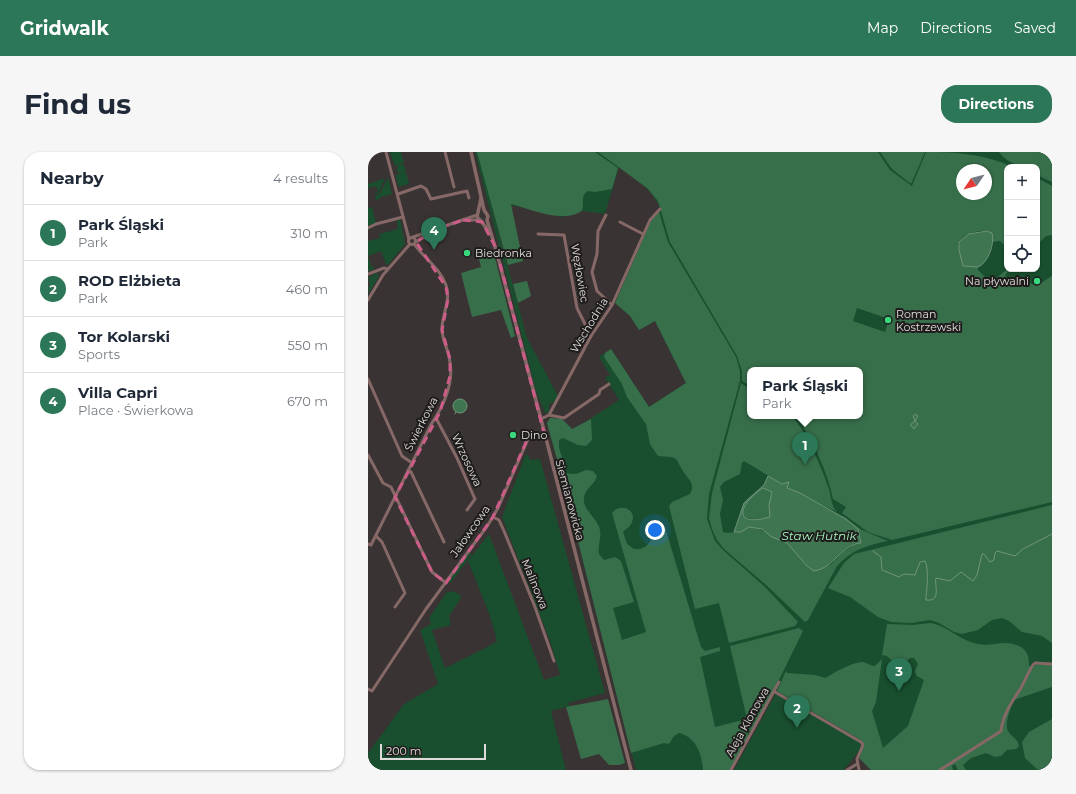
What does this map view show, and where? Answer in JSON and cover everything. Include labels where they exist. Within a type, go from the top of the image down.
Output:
[{"type":"street","points":[[386,152],[409,239],[413,243]]},
{"type":"street","points":[[445,152],[454,187]]},
{"type":"street","points":[[466,220],[478,220],[482,222],[487,220],[488,216],[481,197],[471,152]]},
{"type":"street","points":[[398,194],[406,190],[423,186],[431,200],[467,191],[469,198]]},
{"type":"street","points":[[478,220],[481,197]]},
{"type":"street","name":"Wschodnia","points":[[549,415],[591,336],[612,305],[650,220],[660,209]]},
{"type":"street","points":[[409,239],[466,220],[485,211]]},
{"type":"street","points":[[606,215],[598,232],[597,254],[592,272],[597,292],[612,305]]},
{"type":"street","points":[[368,228],[376,224],[403,217]]},
{"type":"street","name":"Siemianowicka","points":[[487,220],[541,418],[631,770]]},
{"type":"street","name":"Siemianowicka","points":[[482,222],[490,234]]},
{"type":"street","points":[[620,222],[643,234]]},
{"type":"street","points":[[368,300],[388,269],[413,243],[435,230]]},
{"type":"street","name":"Węzłowiec","points":[[538,234],[563,234],[577,308],[591,336]]},
{"type":"street","points":[[413,243],[414,237]]},
{"type":"street","name":"Świerkowa","points":[[369,544],[376,536],[408,470],[436,418],[450,380],[450,359],[442,328],[448,293],[440,274],[413,243]]},
{"type":"street","points":[[368,274],[384,268],[388,269]]},
{"type":"street","points":[[368,379],[402,456],[412,463]]},
{"type":"street","points":[[541,418],[549,415],[564,418],[599,394],[600,390],[609,384]]},
{"type":"street","name":"Wrzosowa","points":[[436,418],[457,458],[475,499],[467,510]]},
{"type":"street","name":"Jałowcowa","points":[[368,689],[372,691],[493,517],[527,440],[532,436],[544,433]]},
{"type":"street","points":[[368,455],[383,483],[391,488],[432,573],[446,583]]},
{"type":"street","points":[[408,470],[411,472],[444,542]]},
{"type":"street","name":"Malinowa","points":[[493,517],[499,520],[504,531],[535,607],[554,661]]},
{"type":"street","points":[[376,536],[382,542],[405,593],[395,607]]},
{"type":"street","points":[[940,770],[1001,731],[1004,716],[1009,705],[1035,663],[1052,664]]},
{"type":"street","name":"Aleja Klonowa","points":[[731,770],[775,692],[779,682]]},
{"type":"street","points":[[775,692],[861,742],[863,745],[858,755],[857,764],[859,770]]},
{"type":"street","points":[[847,770],[857,764]]},
{"type":"highlighted area","points":[[463,220],[482,222],[496,248],[544,433],[527,440],[493,517],[446,583],[432,572],[395,497],[440,412],[450,376],[450,359],[442,330],[448,299],[446,287],[416,242],[435,230]]},
{"type":"shaded area","points":[[390,152],[401,152],[404,163],[395,166]]},
{"type":"shaded area","points":[[475,152],[1052,152],[1052,770],[871,770],[861,740],[774,690],[730,770],[636,770],[547,423],[550,418],[562,419],[572,429],[576,428],[619,400],[605,378],[610,375],[599,357],[611,349],[649,407],[686,383],[655,321],[639,330],[630,316],[615,303],[651,221],[661,210],[658,203],[649,191],[619,167],[605,214],[583,211],[562,217],[490,200],[527,338],[558,396],[554,404],[551,402],[548,408],[550,410],[548,413],[545,413],[536,391]]},
{"type":"shaded area","points":[[477,152],[595,152],[618,168],[612,189],[595,192],[588,191],[585,193],[583,199],[582,210],[572,215],[555,216],[511,204],[523,261],[508,265]]},
{"type":"shaded area","points":[[598,152],[878,152],[890,170],[912,186],[926,152],[970,155],[991,159],[1005,164],[1004,245],[1000,241],[992,242],[991,232],[987,231],[978,231],[968,235],[958,243],[963,266],[978,267],[978,270],[991,283],[1004,272],[1008,272],[1005,275],[1008,279],[1026,281],[1036,286],[1052,276],[1052,502],[892,540],[868,532],[842,513],[846,507],[833,499],[819,456],[798,419],[863,419],[863,367],[747,367],[747,384],[742,381],[742,371],[737,356],[670,242],[658,201],[647,188]],"holes":[[[857,308],[889,319],[885,332],[853,321]]]},
{"type":"shaded area","points":[[880,152],[925,152],[911,184],[892,169]]},
{"type":"shaded area","points":[[999,152],[1052,152],[1052,182],[1040,176],[1040,164],[1016,164],[1007,160]]},
{"type":"shaded area","points":[[399,165],[403,165],[405,169],[403,173],[399,173],[397,171],[397,167]]},
{"type":"shaded area","points":[[406,172],[409,184],[399,187],[395,175]]},
{"type":"shaded area","points":[[388,177],[392,194],[380,197],[380,199],[376,200],[375,196],[380,193]]},
{"type":"shaded area","points":[[385,178],[379,192],[375,195],[375,193],[378,192],[376,186],[368,188],[368,184]]},
{"type":"shaded area","points":[[1040,180],[1052,186],[1052,235],[1046,236],[1040,242]]},
{"type":"shaded area","points":[[372,207],[376,223],[368,226],[368,208]]},
{"type":"shaded area","points":[[659,212],[668,242],[736,357],[740,371],[740,381],[709,494],[707,519],[715,541],[723,550],[765,587],[798,622],[795,626],[729,643],[719,603],[695,609],[669,506],[672,502],[690,494],[692,484],[676,459],[658,456],[650,444],[646,424],[627,397],[622,384],[604,357],[605,353],[611,349],[649,407],[686,383],[655,321],[639,330],[630,316],[615,303],[651,221]]},
{"type":"shaded area","points":[[400,219],[405,244],[388,265],[386,264],[381,251],[368,256],[368,241],[380,238],[379,234],[398,229],[397,220]]},
{"type":"shaded area","points":[[493,250],[515,336],[511,338],[501,310],[472,317],[461,273],[481,267],[478,255]]},
{"type":"shaded area","points":[[368,256],[371,266],[374,267],[373,270],[368,271]]},
{"type":"shaded area","points":[[373,273],[376,273],[379,276],[369,293],[368,288],[370,285],[368,275],[369,277],[375,275]]},
{"type":"shaded area","points":[[527,281],[531,296],[518,303],[513,284]]},
{"type":"shaded area","points":[[741,383],[747,387],[747,419],[794,419],[802,429],[823,472],[832,504],[837,512],[787,488],[789,482],[782,484],[744,461],[742,463],[740,474],[724,482],[720,487],[723,500],[720,514],[723,532],[734,532],[750,527],[759,529],[788,545],[807,566],[830,565],[843,552],[857,543],[860,544],[857,530],[841,515],[862,530],[888,541],[860,549],[842,560],[837,566],[808,620],[805,622],[766,585],[724,549],[717,540],[709,518],[712,493]]},
{"type":"shaded area","points":[[550,418],[562,419],[572,429],[591,419],[592,440],[586,446],[578,445],[563,438],[559,440],[559,448],[564,464],[560,470],[547,423]]},
{"type":"shaded area","points":[[528,454],[530,460],[540,459],[605,693],[568,703],[570,706],[551,711],[566,770],[368,770],[368,753],[404,704],[438,684],[420,630],[431,624],[429,618],[446,593],[453,591],[460,595],[461,598],[449,616],[451,625],[432,630],[445,668],[497,641],[490,616],[468,561],[489,534],[544,680],[560,675],[550,641],[502,517],[525,456]]},
{"type":"shaded area","points":[[586,470],[593,471],[597,476],[585,494],[584,501],[587,509],[600,530],[599,554],[604,560],[615,557],[621,561],[634,602],[613,608],[622,640],[646,632],[612,513],[620,508],[624,508],[632,514],[633,518],[630,526],[623,532],[627,544],[634,549],[642,548],[648,544],[652,539],[649,531],[652,528],[661,526],[665,527],[701,647],[705,651],[720,647],[720,651],[700,657],[715,727],[743,720],[745,722],[748,736],[730,770],[703,770],[701,758],[694,742],[685,735],[679,733],[674,736],[669,744],[664,743],[631,753],[561,473],[576,474]]},
{"type":"shaded area","points":[[763,488],[772,492],[770,517],[762,519],[747,518],[742,513],[743,505],[751,496]]},
{"type":"shaded area","points":[[1052,505],[1052,643],[1042,636],[1022,632],[1009,621],[1002,618],[992,620],[978,630],[962,634],[954,632],[939,623],[930,620],[911,623],[891,622],[878,617],[850,597],[828,588],[844,563],[854,554]]},
{"type":"shaded area","points":[[469,553],[472,554],[450,584],[449,581]]},
{"type":"shaded area","points":[[930,623],[936,624],[965,640],[978,644],[1015,644],[1021,647],[1028,655],[1029,666],[1033,667],[1036,665],[1052,664],[1052,687],[1014,700],[1008,716],[1007,728],[1018,743],[1019,746],[1016,749],[1007,750],[1001,756],[995,757],[986,753],[971,758],[963,765],[966,770],[958,770],[955,764],[952,766],[953,770],[871,770],[859,758],[864,745],[861,740],[777,691],[786,671],[787,673],[815,675],[825,678],[853,664],[862,662],[875,666],[882,659],[876,702],[872,711],[883,748],[908,726],[924,680],[917,676],[915,671],[918,664],[914,658],[910,658],[901,666],[898,666],[887,656],[882,655],[887,624],[913,625]]},
{"type":"shaded area","points":[[799,628],[803,631],[774,690],[750,732],[730,646]]},
{"type":"shaded area","points":[[776,693],[860,742],[862,747],[844,770],[734,770]]},
{"type":"shaded area","points":[[608,699],[625,763],[619,765],[609,765],[599,754],[581,759],[566,707]]},
{"type":"shaded area","points":[[1052,719],[1052,770],[1038,770],[1025,758],[1022,742],[1029,732]]},
{"type":"water","points":[[987,231],[992,233],[993,237],[992,248],[985,262],[978,267],[963,266],[959,250],[959,242],[969,234]]},
{"type":"water","points":[[460,399],[465,401],[467,406],[465,411],[460,413],[455,411],[453,406],[455,401]]},
{"type":"water","points":[[915,414],[918,416],[915,421],[913,416]]},
{"type":"water","points":[[915,421],[918,424],[914,429],[910,425]]},
{"type":"water","name":"Staw Hutnik","points":[[768,476],[782,484],[789,482],[787,488],[800,493],[846,519],[858,529],[861,543],[848,547],[827,566],[814,571],[807,566],[787,543],[772,537],[762,529],[749,527],[741,532],[734,532],[744,503],[764,485]],"holes":[[[763,488],[772,492],[769,505],[770,517],[758,520],[744,517],[744,507],[755,494]]]},
{"type":"waterway","points":[[873,551],[881,557],[882,570],[899,577],[904,574],[915,575],[920,562],[925,561],[927,573],[926,600],[931,600],[936,596],[936,578],[950,581],[961,572],[973,581],[977,575],[982,554],[984,554],[990,562],[994,560],[995,553],[997,551],[1015,556],[1023,549],[1052,534]]},
{"type":"place","name":"Villa Capri","points":[[434,250]]},
{"type":"place","name":"Biedronka","points":[[467,253]]},
{"type":"place","name":"Na pływalni","points":[[1037,281]]},
{"type":"place","name":"Roman Kostrzewski","points":[[888,320]]},
{"type":"place","name":"Dino","points":[[513,435]]},
{"type":"place","name":"Park Śląski","points":[[805,465]]},
{"type":"place","name":"Tor Kolarski","points":[[899,691]]},
{"type":"place","name":"ROD Elżbieta","points":[[797,728]]}]
